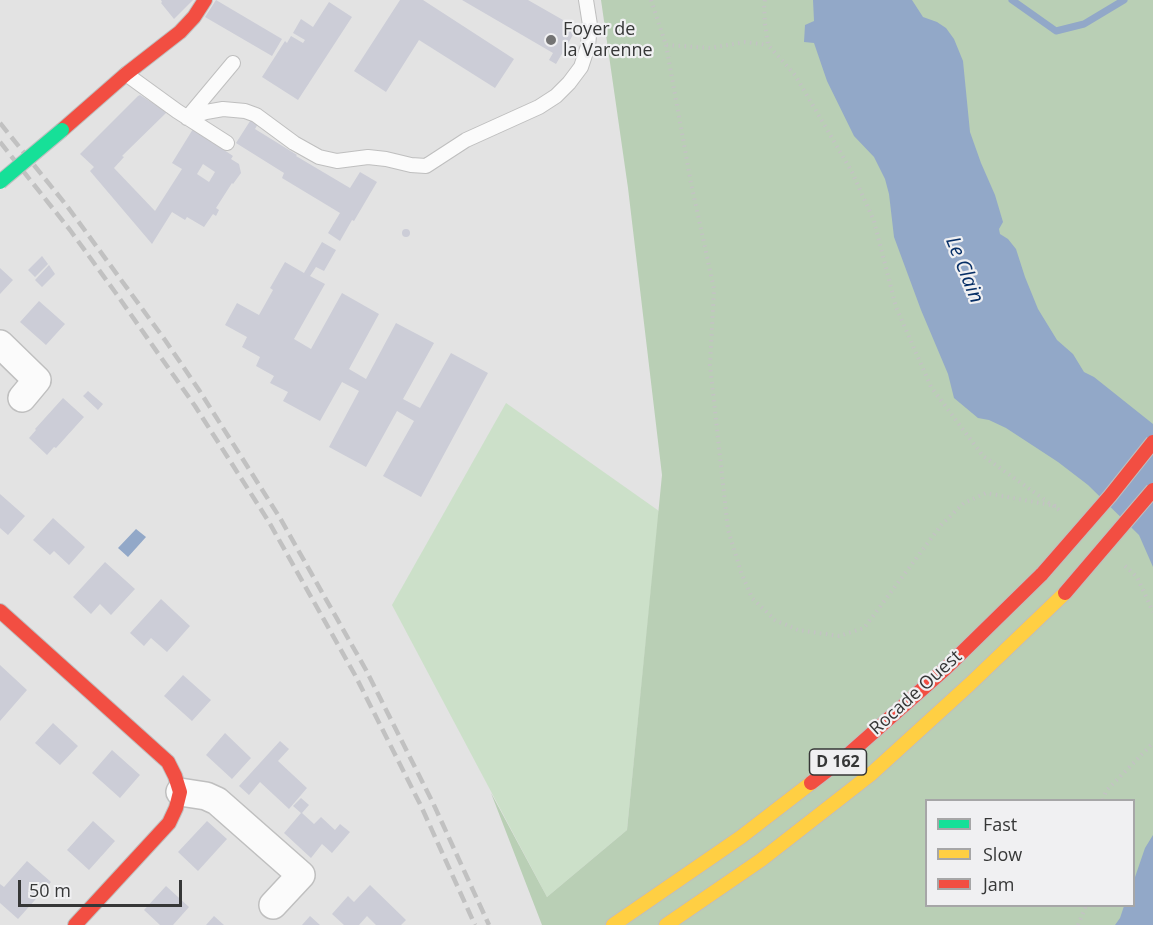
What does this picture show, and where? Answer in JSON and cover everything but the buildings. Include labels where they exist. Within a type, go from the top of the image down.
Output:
[{"type":"main road","points":[[0,182],[126,74],[180,32],[205,0]]},
{"type":"main road","name":"Rocade Ouest","points":[[613,925],[741,837],[850,753],[945,669],[1042,574],[1110,496],[1153,442]]},
{"type":"main road","name":"Rocade Ouest","points":[[666,925],[761,860],[870,775],[1065,593],[1153,490]]},
{"type":"main road","points":[[0,611],[168,762],[180,792],[169,823],[75,925]]},
{"type":"street","points":[[0,344],[37,380],[22,398]]},
{"type":"street","points":[[180,792],[206,796],[217,801],[301,875],[273,904]]},
{"type":"lane","points":[[187,118],[223,109],[245,111],[256,115],[319,158],[337,161],[386,159],[426,166],[466,140],[539,107],[556,96],[569,83],[581,67],[588,46],[590,25],[586,0]]},
{"type":"lane","points":[[187,118],[233,63]]},
{"type":"lane","points":[[126,74],[187,118],[227,143]]},
{"type":"path","points":[[651,0],[666,45],[691,183],[714,289],[710,365],[728,531],[752,598],[775,620],[798,630],[839,636],[864,628],[942,524],[964,503],[986,493],[1056,506],[982,456],[931,387],[896,307],[874,221],[852,172],[795,75],[768,45],[765,0]]},
{"type":"path","points":[[666,45],[710,48],[745,42],[768,45]]},
{"type":"path","points":[[1104,799],[1106,791],[1153,743]]},
{"type":"path","points":[[1078,925],[1086,907]]},
{"type":"green space","points":[[601,0],[1153,0],[1153,925],[542,925],[491,793],[547,897],[627,830],[662,475],[628,188]]},
{"type":"green space","points":[[506,403],[659,511],[627,830],[547,897],[392,605]]},
{"type":"water","name":"Le Clain","points":[[813,0],[912,0],[923,17],[946,28],[954,39],[963,61],[970,132],[1003,222],[999,229],[1000,234],[1008,239],[1016,249],[1038,309],[1057,340],[1073,354],[1084,372],[1094,377],[1153,424],[1153,567],[1139,535],[1088,485],[1006,428],[989,420],[978,418],[954,398],[948,374],[894,237],[885,179],[874,157],[854,136],[827,81],[814,43],[804,42],[805,25],[814,21]]},
{"type":"water","points":[[136,529],[146,537],[128,557],[118,548]]},
{"type":"water","points":[[1153,835],[1153,925],[1115,925],[1124,907],[1135,907],[1135,877],[1145,848]]},
{"type":"waterway","points":[[1012,0],[1056,31],[1084,24],[1124,0]]},
{"type":"railway","points":[[0,123],[67,206],[165,340],[280,518],[366,670],[433,803],[489,925]]},
{"type":"railway","points":[[0,142],[70,230],[115,292],[195,406],[269,522],[355,675],[421,806],[475,925]]},
{"type":"traffic: slow","points":[[666,925],[761,860],[870,775],[1065,593]]},
{"type":"traffic: slow","points":[[613,925],[741,837],[811,783]]},
{"type":"traffic: jam","points":[[62,130],[126,74],[180,32],[205,0]]},
{"type":"traffic: jam","points":[[1042,574],[1110,496],[1153,442]]},
{"type":"traffic: jam","points":[[1065,593],[1153,490]]},
{"type":"traffic: jam","points":[[811,783],[850,753],[945,669],[1042,574]]},
{"type":"traffic: jam","points":[[0,611],[168,762],[180,792],[169,823],[75,925]]},
{"type":"traffic: fast","points":[[0,182],[62,130]]},
{"type":"place","name":"Foyer de la Varenne","points":[[551,40]]}]
